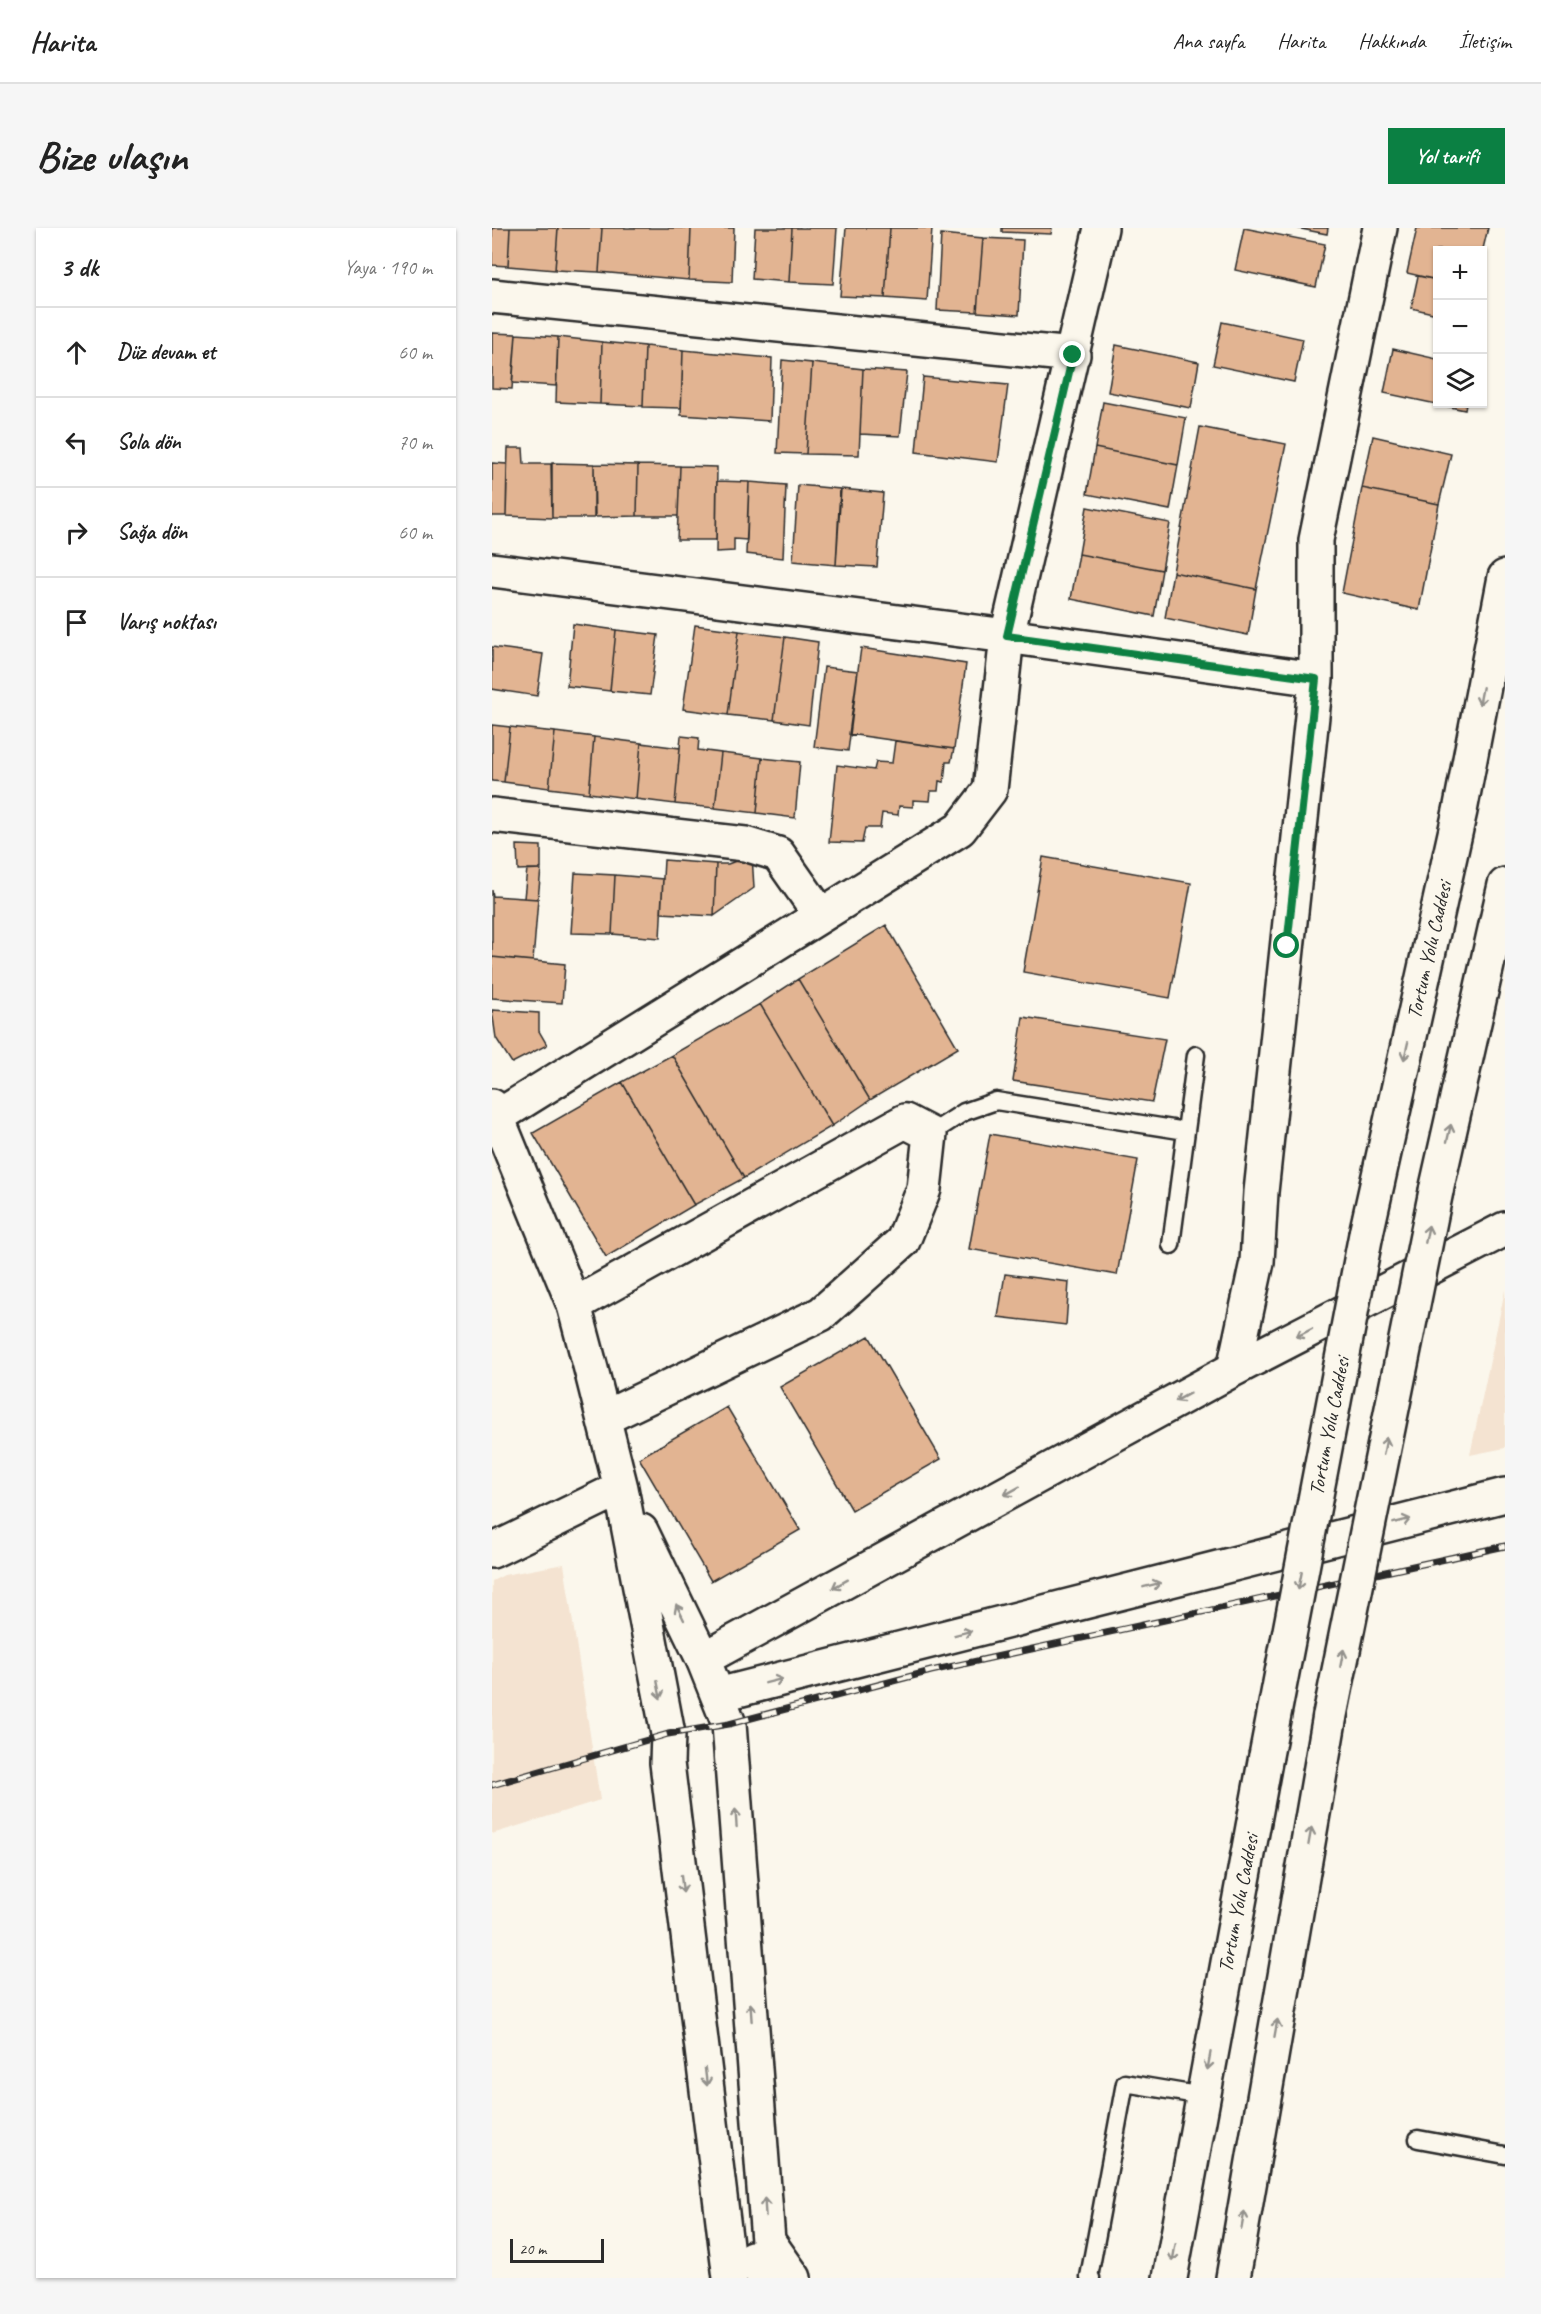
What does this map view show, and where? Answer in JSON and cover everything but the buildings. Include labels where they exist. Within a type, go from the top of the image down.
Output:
[{"type":"main road","points":[[750,2267],[667,1763],[668,1734],[621,1488],[574,1305],[494,1113],[960,829],[990,790],[1007,636],[1101,228]]},
{"type":"main road","points":[[1234,1369],[1257,1262],[1262,1192],[1316,679],[1316,540],[1380,228]]},
{"type":"main road","points":[[492,296],[1073,355]]},
{"type":"main road","points":[[492,570],[1007,636],[1316,679]]},
{"type":"main road","name":"Tortum Yolu Caddesi","points":[[1170,2278],[1266,1756],[1366,1234],[1460,811],[1505,577]]},
{"type":"main road","points":[[492,815],[745,844],[778,854],[820,914]]},
{"type":"main road","points":[[1233,2278],[1330,1715],[1436,1191],[1505,885]]},
{"type":"main road","points":[[574,1305],[905,1121],[930,1134],[924,1190],[903,1241],[821,1314],[604,1418]]},
{"type":"main road","points":[[703,1659],[1234,1369],[1505,1229]]},
{"type":"main road","points":[[621,1488],[703,1659],[729,1724],[750,2267]]},
{"type":"main road","points":[[492,1551],[621,1488]]},
{"type":"main road","points":[[718,1695],[1505,1495]]},
{"type":"main road","points":[[750,2267],[794,2278]]},
{"type":"lane","points":[[1171,1245],[1196,1055]]},
{"type":"lane","points":[[930,1134],[964,1112],[996,1101],[1186,1131]]},
{"type":"lane","points":[[1091,2278],[1089,2277],[1125,2083],[1203,2096]]},
{"type":"lane","points":[[1418,2139],[1505,2155]]},
{"type":"shaded area","points":[[1505,1290],[1505,1448],[1470,1455]]},
{"type":"shaded area","points":[[564,1564],[600,1800],[492,1834],[492,1581],[504,1575]]},
{"type":"railway","points":[[492,1785],[668,1734],[729,1724],[931,1671],[1505,1546]]},
{"type":"route","points":[[1073,355],[1007,636],[1316,679],[1287,946]]}]
